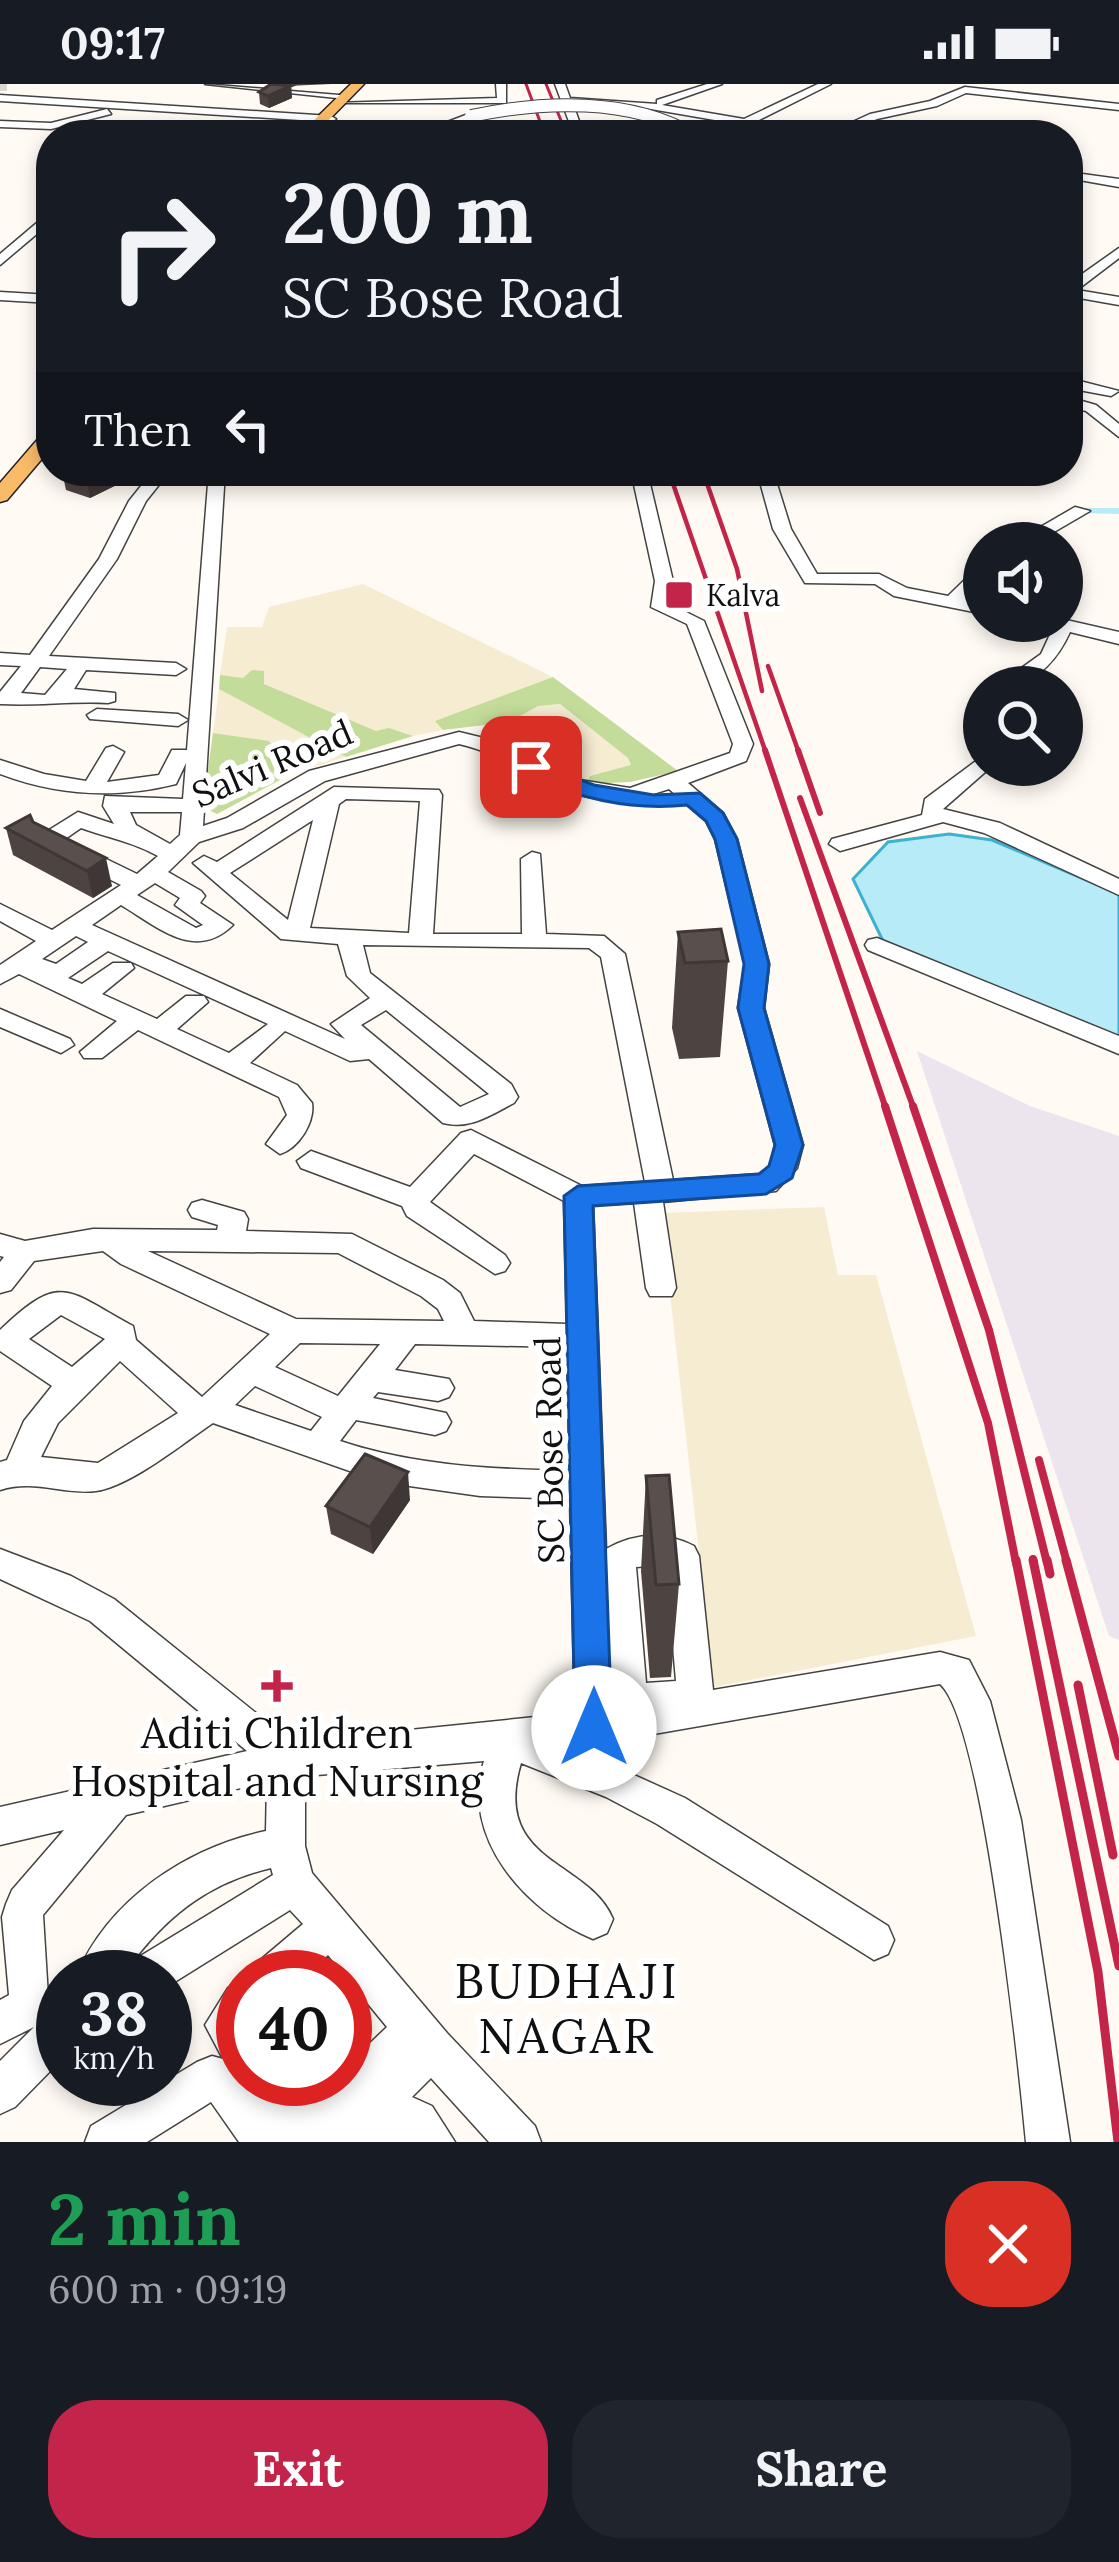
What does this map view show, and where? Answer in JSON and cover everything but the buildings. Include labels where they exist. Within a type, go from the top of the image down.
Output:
[{"type":"main road","points":[[326,119],[358,84]]},
{"type":"main road","points":[[345,100],[368,84]]},
{"type":"main road","points":[[0,496],[36,454]]},
{"type":"main road","points":[[0,515],[36,473]]},
{"type":"street","points":[[294,85],[327,84]]},
{"type":"street","points":[[138,120],[231,98],[208,90],[215,85],[345,100],[502,101],[501,84]]},
{"type":"street","points":[[645,105],[717,84]]},
{"type":"street","points":[[750,120],[826,84]]},
{"type":"street","points":[[566,85],[579,120]]},
{"type":"street","points":[[864,120],[933,104],[968,87],[1119,107]]},
{"type":"street","points":[[6,91],[92,104],[155,94]]},
{"type":"street","points":[[99,120],[124,100],[179,109]]},
{"type":"street","points":[[575,107],[645,105],[734,120]]},
{"type":"street","points":[[205,106],[326,119]]},
{"type":"street","points":[[575,107],[653,120]]},
{"type":"street","points":[[460,120],[515,110],[598,109],[661,120]]},
{"type":"street","points":[[1,123],[36,129]]},
{"type":"street","points":[[0,138],[36,134]]},
{"type":"street","points":[[1083,177],[1119,183]]},
{"type":"street","points":[[0,247],[36,216]]},
{"type":"street","points":[[0,261],[36,229]]},
{"type":"street","points":[[1083,280],[1119,252]]},
{"type":"street","points":[[0,293],[36,295]]},
{"type":"street","points":[[1083,294],[1119,301]]},
{"type":"street","points":[[1083,385],[1111,391]]},
{"type":"street","points":[[1083,406],[1119,432]]},
{"type":"street","points":[[3,698],[60,634],[131,524],[136,498],[148,486]]},
{"type":"street","points":[[162,866],[192,805],[216,486]]},
{"type":"street","points":[[415,1200],[471,1140],[578,1196],[766,1184],[782,1171],[789,1145],[751,1008],[757,964],[726,839],[715,818],[683,790],[739,757],[743,744],[695,621],[660,607],[664,581],[643,486]]},
{"type":"street","points":[[769,486],[782,529],[811,578],[879,579],[901,592],[963,605]]},
{"type":"street","points":[[1061,522],[1081,511]]},
{"type":"street","points":[[952,603],[963,590]]},
{"type":"street","points":[[1083,630],[1119,638]]},
{"type":"street","points":[[1036,666],[1049,657],[1052,642]]},
{"type":"street","points":[[0,659],[176,669]]},
{"type":"street","points":[[3,698],[48,701],[63,690],[80,664]]},
{"type":"street","points":[[99,712],[126,667]]},
{"type":"street","points":[[63,690],[99,712],[178,720]]},
{"type":"street","name":"Salvi Road","points":[[14,966],[235,823],[459,738],[485,744],[561,784],[654,802],[683,790]]},
{"type":"street","points":[[113,752],[106,798],[162,866]]},
{"type":"street","points":[[106,798],[164,780],[178,754]]},
{"type":"street","points":[[0,766],[106,798],[192,805]]},
{"type":"street","points":[[963,779],[933,804],[932,813],[992,829],[1119,888]]},
{"type":"street","points":[[296,935],[333,789]]},
{"type":"street","points":[[215,873],[333,789],[420,791],[434,800],[420,941]]},
{"type":"street","points":[[840,844],[938,817]]},
{"type":"street","points":[[122,835],[86,818],[50,837],[96,863],[215,873],[296,935],[596,941],[614,954],[654,1192],[661,1288]]},
{"type":"street","points":[[96,863],[130,843],[162,866]]},
{"type":"street","points":[[532,859],[534,941]]},
{"type":"street","points":[[3,916],[106,940],[359,1054]]},
{"type":"street","points":[[349,938],[359,976],[388,999],[440,1041],[505,1096],[463,1118],[453,1115],[343,1022],[388,999]]},
{"type":"street","points":[[14,966],[58,973],[106,940]]},
{"type":"street","points":[[877,946],[1119,1046]]},
{"type":"street","points":[[14,966],[295,1096],[301,1116],[280,1144]]},
{"type":"street","points":[[84,995],[122,968]]},
{"type":"street","points":[[93,1052],[195,1002]]},
{"type":"street","points":[[0,1017],[61,1045]]},
{"type":"street","points":[[232,1064],[272,1031]]},
{"type":"street","points":[[392,1065],[440,1041]]},
{"type":"street","points":[[310,1161],[415,1200]]},
{"type":"street","name":"SC Bose Road","points":[[578,1196],[589,1486],[605,1712]]},
{"type":"street","points":[[415,1200],[417,1209],[495,1263]]},
{"type":"street","points":[[202,1210],[234,1219],[229,1239]]},
{"type":"street","points":[[0,1282],[12,1249],[110,1240],[342,1242],[372,1254],[449,1301],[465,1334]]},
{"type":"street","points":[[110,1240],[131,1256],[293,1331],[585,1336]]},
{"type":"street","points":[[11,1472],[51,1468],[94,1480],[205,1412],[293,1331]]},
{"type":"street","points":[[316,1448],[406,1333]]},
{"type":"street","points":[[127,1349],[205,1412],[316,1448],[413,1474],[589,1486]]},
{"type":"street","points":[[252,1370],[346,1410],[435,1422]]},
{"type":"street","points":[[370,1379],[438,1388]]},
{"type":"street","points":[[11,1472],[46,1413],[76,1386]]},
{"type":"street","points":[[0,1564],[102,1610],[286,1760],[290,1865],[331,1926],[519,2142]]},
{"type":"street","points":[[0,1826],[286,1760],[509,1742],[605,1712],[940,1668],[956,1672],[971,1693],[992,1785],[1039,2043],[1048,2142]]},
{"type":"street","points":[[509,1742],[498,1768],[496,1795],[509,1850],[593,1919]]},
{"type":"street","points":[[509,1742],[619,1784],[671,1811],[874,1940]]},
{"type":"street","points":[[0,2092],[35,2026],[22,1917],[26,1904],[118,1796]]},
{"type":"street","points":[[116,1950],[145,1910],[232,1856],[290,1865]]},
{"type":"street","points":[[179,1950],[290,1865]]},
{"type":"street","points":[[304,1950],[331,1926]]},
{"type":"street","points":[[372,2128],[424,2038]]},
{"type":"street","points":[[304,2140],[424,2038]]},
{"type":"street","points":[[106,2142],[212,2077],[304,2140],[372,2128],[408,2114],[434,2142]]},
{"type":"street","points":[[281,2106],[304,2140]]},
{"type":"shaded area","points":[[363,584],[553,677],[436,721],[443,730],[413,736],[389,728],[376,732],[264,684],[220,675],[227,627],[262,627],[269,607]]},
{"type":"shaded area","points":[[219,689],[346,757],[291,774],[269,742],[213,733]]},
{"type":"shaded area","points":[[560,704],[628,758],[631,766],[590,776],[586,784],[566,772],[580,763],[519,732],[513,720],[538,706]]},
{"type":"shaded area","points":[[917,1051],[1030,1106],[1119,1136],[1119,1640],[1109,1636]]},
{"type":"shaded area","points":[[824,1207],[838,1275],[876,1275],[976,1636],[714,1687],[661,1213]]},
{"type":"green space","points":[[252,670],[264,671],[264,684],[376,731],[389,728],[413,736],[346,757],[219,689],[220,675],[243,678]]},
{"type":"green space","points":[[553,677],[678,771],[630,782],[586,784],[590,776],[631,765],[560,704],[538,706],[513,720],[519,732],[581,763],[566,772],[485,725],[443,730],[435,721]]},
{"type":"green space","points":[[213,733],[269,741],[291,774],[217,814],[203,807]]},
{"type":"water","points":[[949,834],[992,840],[1119,894],[1119,1046],[883,941],[853,879],[888,842]]},
{"type":"waterway","points":[[1080,510],[1119,511]]},
{"type":"tunnel","points":[[0,85],[7,85]]},
{"type":"railway","points":[[526,84],[539,120]]},
{"type":"railway","points":[[546,84],[561,120]]},
{"type":"railway","points":[[674,486],[766,753]]},
{"type":"railway","points":[[708,486],[737,569],[762,691]]},
{"type":"railway","points":[[768,666],[799,753]]},
{"type":"railway","points":[[765,750],[885,1107]]},
{"type":"railway","points":[[798,750],[820,813]]},
{"type":"railway","points":[[800,798],[914,1109]]},
{"type":"railway","points":[[913,1106],[989,1330],[1047,1563]]},
{"type":"railway","points":[[885,1107],[988,1423],[1016,1563]]},
{"type":"railway","points":[[1039,1460],[1067,1563]]},
{"type":"railway","points":[[1033,1559],[1034,1563]]},
{"type":"railway","points":[[1016,1560],[1098,1972],[1118,2142]]},
{"type":"railway","points":[[1033,1560],[1119,1966]]},
{"type":"railway","points":[[1047,1560],[1050,1574]]},
{"type":"railway","points":[[1066,1560],[1119,1756]]},
{"type":"railway","points":[[1078,1685],[1113,1855]]},
{"type":"place","name":"Kalva","points":[[679,595]]},
{"type":"place","name":"Aditi Children Hospital and Nursing","points":[[277,1686]]},
{"type":"district","name":"BUDHAJI NAGAR","points":[[567,2008]]},
{"type":"route","points":[[531,767],[561,784],[594,791],[654,802],[692,797],[715,818],[726,839],[757,964],[751,1008],[789,1145],[782,1171],[766,1184],[578,1196],[594,1728]]}]
